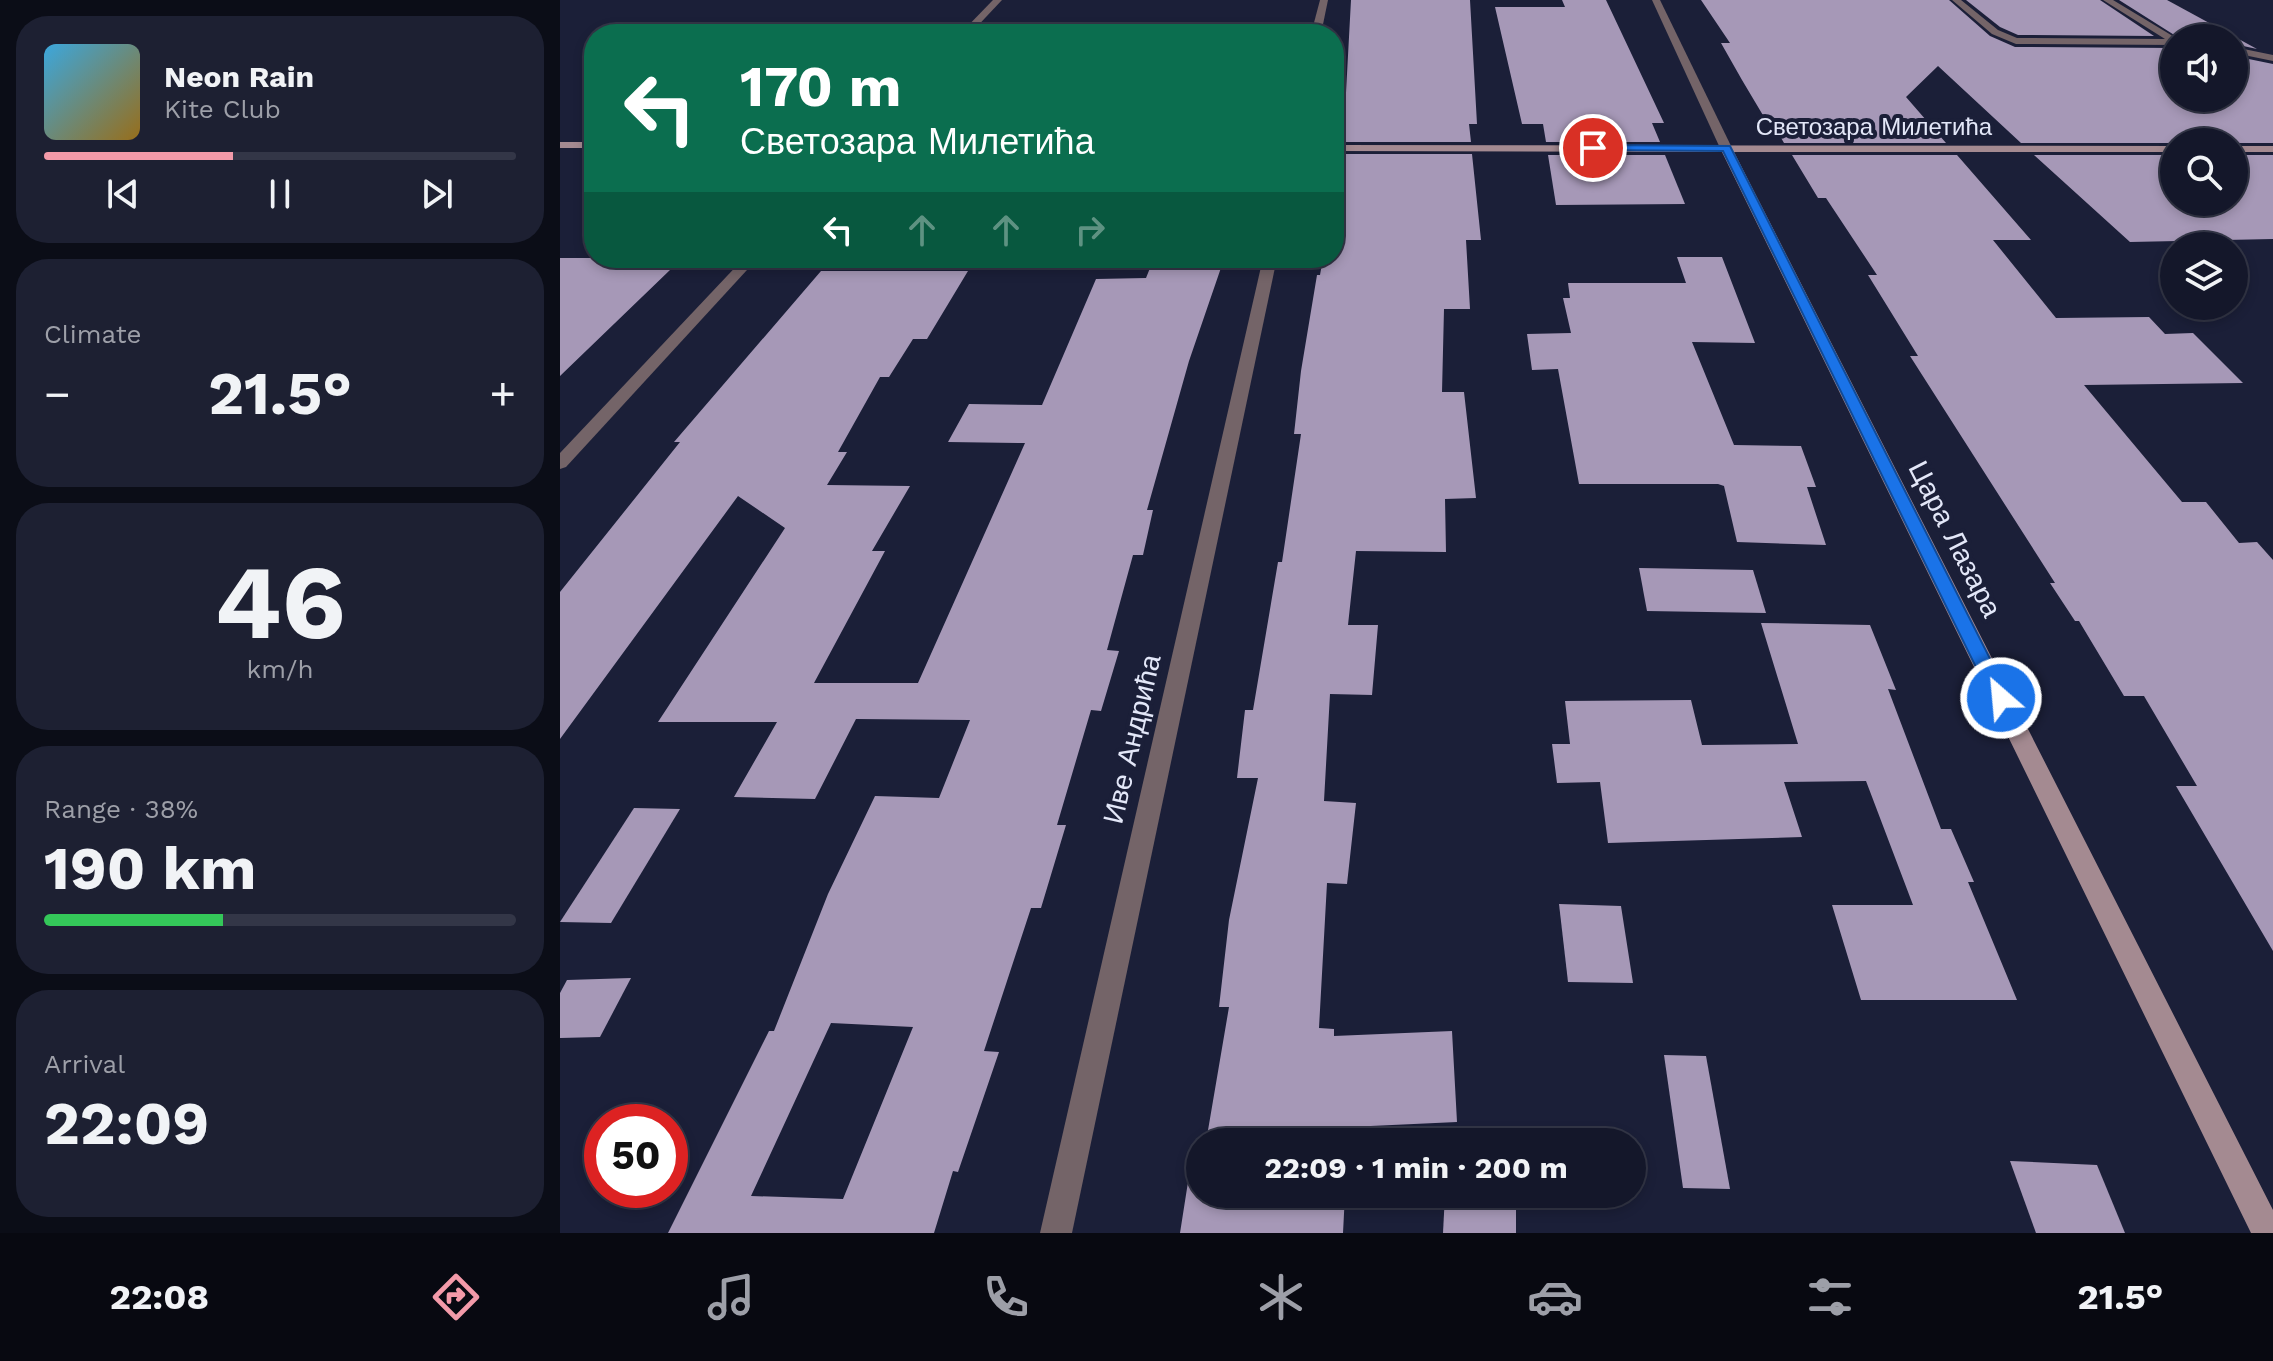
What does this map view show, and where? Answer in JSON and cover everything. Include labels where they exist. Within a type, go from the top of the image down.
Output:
[{"type":"main road","points":[[560,145],[584,145]]},
{"type":"main road","name":"Светозара Милетића","points":[[1344,148],[2160,149]]},
{"type":"main road","name":"Цара Лазара","points":[[1726,148],[2268,1233]]},
{"type":"main road","points":[[2248,149],[2273,149]]},
{"type":"street","points":[[975,24],[998,0]]},
{"type":"street","points":[[1318,24],[1324,0]]},
{"type":"street","name":"Цара Лазара","points":[[1656,0],[1726,148]]},
{"type":"street","points":[[1956,0],[2002,37],[2016,41],[2160,42]]},
{"type":"street","points":[[2107,0],[2160,33]]},
{"type":"street","points":[[2248,53],[2273,58]]},
{"type":"street","points":[[560,463],[742,268]]},
{"type":"street","name":"Иве Андрића","points":[[1056,1233],[1268,268]]},
{"type":"building","points":[[1351,0],[1470,0],[1477,124],[1469,124],[1471,142],[1344,142]]},
{"type":"building","points":[[1562,0],[1606,0],[1664,123],[1652,123],[1660,142],[1546,142],[1543,124],[1522,124],[1495,7],[1565,7]]},
{"type":"building","points":[[1701,0],[1949,0],[1990,36],[2015,47],[2160,48],[2160,112],[2248,112],[2248,59],[2273,64],[2273,143],[2248,143],[2248,128],[2160,128],[2160,143],[2021,143],[1938,66],[1906,97],[1946,143],[1784,143],[1772,122],[1767,122],[1721,43],[1730,43]]},
{"type":"building","points":[[1966,0],[2100,0],[2154,36],[2018,35],[2000,27]]},
{"type":"building","points":[[2119,0],[2167,0],[2211,24],[2160,24]]},
{"type":"building","points":[[1344,154],[1472,154],[1481,240],[1466,240],[1470,309],[1444,309],[1442,392],[1464,392],[1476,498],[1445,499],[1446,552],[1356,551],[1348,625],[1378,625],[1372,695],[1330,694],[1324,801],[1356,803],[1347,884],[1327,883],[1319,1028],[1334,1029],[1334,1036],[1452,1031],[1457,1122],[1349,1128],[1208,1128],[1229,1007],[1219,1007],[1229,920],[1258,778],[1237,778],[1245,710],[1253,710],[1278,562],[1282,562],[1301,434],[1294,434],[1301,371],[1317,275],[1320,275],[1321,268],[1344,268]]},
{"type":"building","points":[[1548,155],[1665,155],[1685,204],[1556,205]]},
{"type":"building","points":[[1792,155],[1957,155],[2031,240],[1993,240],[2056,318],[2149,317],[2165,334],[2193,333],[2243,383],[2084,385],[2182,502],[2206,502],[2239,543],[2257,542],[2273,560],[2273,951],[2176,786],[2197,786],[2144,696],[2124,696],[2079,621],[2075,621],[2050,583],[2055,583],[1910,356],[1918,356],[1868,275],[1877,275],[1826,198],[1818,198]]},
{"type":"building","points":[[2034,155],[2160,155],[2160,216],[2248,216],[2248,155],[2273,155],[2273,239],[2248,240],[2248,232],[2160,232],[2160,241],[2130,242]]},
{"type":"building","points":[[1677,257],[1722,257],[1755,343],[1692,342],[1734,445],[1801,446],[1816,487],[1807,487],[1826,545],[1737,542],[1724,486],[1718,484],[1579,484],[1558,369],[1532,370],[1527,334],[1571,333],[1563,298],[1570,298],[1568,283],[1686,283]]},
{"type":"building","points":[[560,258],[584,258],[584,268],[670,270],[560,376]]},
{"type":"building","points":[[1150,268],[1221,268],[1189,361],[1147,510],[1153,510],[1143,555],[1133,555],[1107,650],[1119,651],[1101,711],[1091,710],[1057,825],[1066,825],[1041,908],[1031,908],[984,1051],[999,1052],[958,1172],[953,1171],[934,1233],[668,1233],[680,1208],[688,1208],[688,1193],[769,1031],[774,1031],[828,894],[875,796],[939,798],[970,720],[856,719],[815,799],[734,797],[777,722],[658,722],[785,528],[738,496],[560,739],[560,592],[680,442],[674,442],[821,271],[968,271],[927,339],[913,339],[889,377],[880,377],[838,452],[847,452],[827,485],[910,486],[872,551],[885,551],[814,683],[918,683],[1025,443],[948,442],[969,404],[1042,405],[1096,279],[1146,278]],"holes":[[[831,1023],[913,1027],[843,1199],[751,1196]]]},
{"type":"building","points":[[1639,568],[1753,570],[1766,613],[1647,611]]},
{"type":"building","points":[[1761,623],[1870,625],[1896,690],[1888,689],[1941,829],[1951,829],[1974,882],[1968,882],[2017,1000],[1861,1000],[1832,905],[1913,905],[1866,781],[1784,782],[1802,837],[1608,843],[1600,782],[1557,783],[1552,744],[1570,744],[1565,701],[1691,700],[1702,745],[1798,744]]},
{"type":"building","points":[[634,808],[680,809],[611,923],[560,922]]},
{"type":"building","points":[[1559,904],[1621,906],[1633,983],[1568,982]]},
{"type":"building","points":[[631,978],[600,1037],[560,1038],[560,993],[567,980]]},
{"type":"building","points":[[1664,1055],[1706,1056],[1730,1189],[1683,1188]]},
{"type":"building","points":[[2010,1161],[2097,1165],[2125,1233],[2036,1233]]},
{"type":"building","points":[[1186,1195],[1186,1208],[1344,1208],[1343,1233],[1180,1233]]},
{"type":"building","points":[[1444,1208],[1516,1208],[1516,1233],[1443,1233]]},
{"type":"route","points":[[1593,148],[1726,148],[2001,698]]}]
